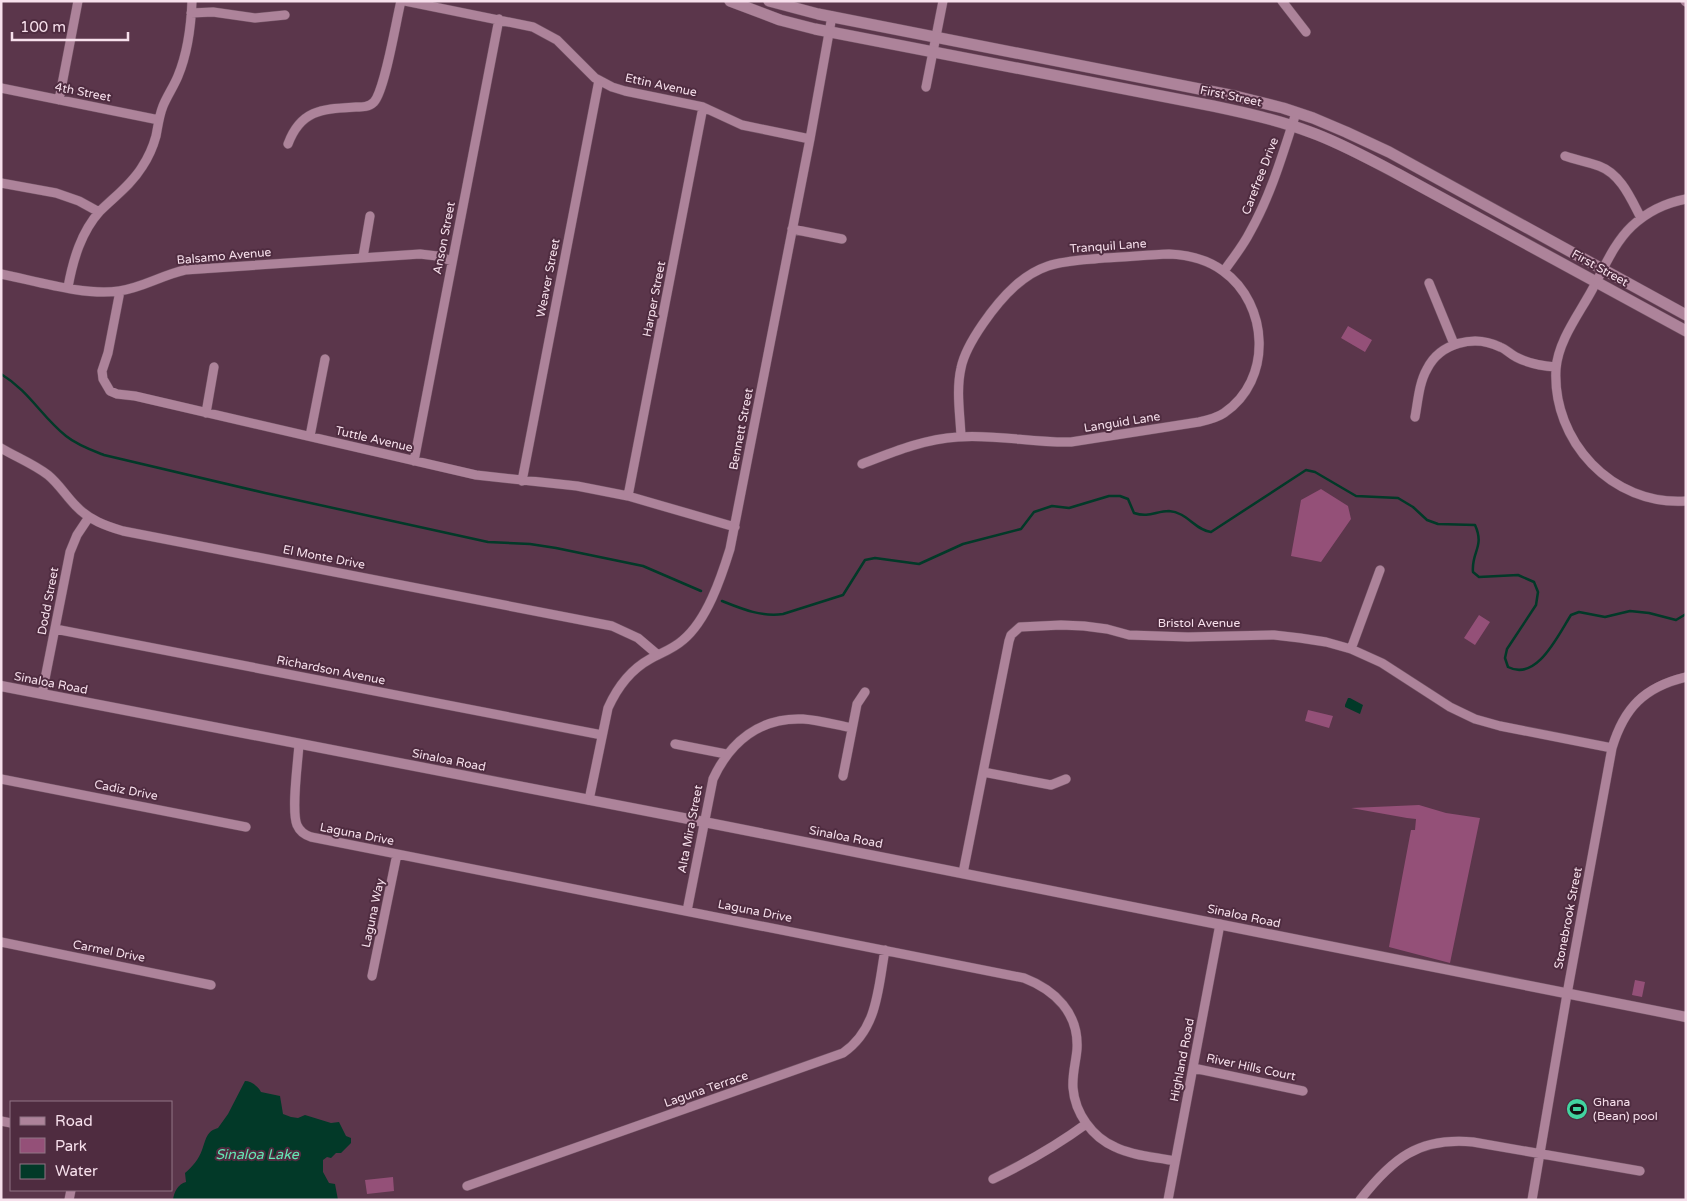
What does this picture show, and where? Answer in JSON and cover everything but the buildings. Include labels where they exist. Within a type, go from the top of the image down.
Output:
[{"type":"main road","name":"First Street","points":[[730,1],[780,20],[829,32],[1222,108],[1250,114],[1310,132],[1352,150],[1686,331]]},
{"type":"main road","name":"First Street","points":[[770,1],[832,16],[1235,96],[1296,113],[1346,132],[1389,152],[1686,315]]},
{"type":"street","points":[[59,100],[78,1]]},
{"type":"street","points":[[68,287],[78,248],[87,229],[99,212],[132,182],[150,153],[156,137],[162,107],[178,76],[185,56],[190,34],[192,1]]},
{"type":"street","points":[[288,144],[297,126],[313,113],[329,108],[365,107],[376,101],[384,77],[401,1]]},
{"type":"street","name":"Ettin Avenue","points":[[405,1],[533,27],[546,32],[562,44],[582,66],[599,80],[625,91],[704,107],[742,125],[810,138]]},
{"type":"street","points":[[926,86],[943,1]]},
{"type":"street","points":[[1282,1],[1306,32]]},
{"type":"street","points":[[191,13],[213,12],[255,18],[285,15]]},
{"type":"street","name":"Bennett Street","points":[[589,800],[608,708],[619,687],[636,669],[671,649],[694,629],[702,617],[724,567],[734,527],[832,16]]},
{"type":"street","name":"Anson Street","points":[[414,461],[499,20]]},
{"type":"street","name":"Weaver Street","points":[[522,481],[599,80]]},
{"type":"street","name":"4th Street","points":[[1,88],[159,120]]},
{"type":"street","name":"Harper Street","points":[[628,496],[704,107]]},
{"type":"street","name":"Carefree Drive","points":[[1224,271],[1250,234],[1262,210],[1296,113]]},
{"type":"street","points":[[1565,156],[1600,166],[1610,173],[1625,189],[1641,218]]},
{"type":"street","points":[[1,183],[56,193],[79,201],[99,212]]},
{"type":"street","points":[[1686,199],[1656,208],[1641,218],[1621,237],[1565,339],[1556,367],[1556,385],[1563,417],[1570,434],[1588,461],[1602,474],[1630,491],[1658,500],[1686,501]]},
{"type":"street","points":[[362,257],[370,216]]},
{"type":"street","points":[[792,229],[842,239]]},
{"type":"street","name":"Balsamo Avenue","points":[[1,274],[97,292],[120,291],[185,270],[420,254],[452,260]]},
{"type":"street","name":"Tranquil Lane","points":[[961,436],[959,383],[961,367],[966,352],[974,336],[1004,297],[1015,285],[1028,276],[1047,267],[1068,261],[1169,254],[1198,258],[1224,271]]},
{"type":"street","name":"Languid Lane","points":[[862,464],[922,443],[961,436],[1051,443],[1071,442],[1199,422],[1224,413],[1238,401],[1250,384],[1258,365],[1260,344],[1258,322],[1251,302],[1240,285],[1224,271]]},
{"type":"street","points":[[1429,283],[1454,344]]},
{"type":"street","name":"Tuttle Avenue","points":[[120,291],[108,353],[102,371],[106,386],[110,391],[117,394],[135,396],[476,475],[522,481],[549,482],[628,496],[734,527]]},
{"type":"street","points":[[1415,417],[1426,369],[1438,355],[1454,344],[1471,340],[1487,342],[1501,347],[1528,363],[1556,367]]},
{"type":"street","points":[[310,436],[325,359]]},
{"type":"street","points":[[206,413],[214,367]]},
{"type":"street","name":"El Monte Drive","points":[[1,448],[47,474],[89,517],[105,526],[612,626],[638,638],[658,655]]},
{"type":"street","name":"Dodd Street","points":[[42,694],[70,552],[77,535],[89,517]]},
{"type":"street","points":[[1351,649],[1380,570]]},
{"type":"street","name":"Bristol Avenue","points":[[963,873],[1009,641],[1011,635],[1020,627],[1084,626],[1107,629],[1129,635],[1188,637],[1274,635],[1317,641],[1351,649],[1382,663],[1450,707],[1475,719],[1500,726],[1612,748]]},
{"type":"street","name":"Richardson Avenue","points":[[55,629],[602,735]]},
{"type":"street","name":"Stonebrook Street","points":[[1532,1200],[1566,994],[1612,748],[1618,730],[1628,712],[1640,698],[1657,687],[1686,677]]},
{"type":"street","name":"Sinaloa Road","points":[[1,686],[704,822],[1686,1017]]},
{"type":"street","points":[[843,776],[858,704],[865,692]]},
{"type":"street","name":"Alta Mira Street","points":[[687,911],[713,779],[726,754],[749,733],[778,721],[805,719],[852,728]]},
{"type":"street","name":"Laguna Drive","points":[[299,744],[295,796],[296,821],[301,832],[311,838],[885,950],[1024,978],[1040,984],[1054,994],[1067,1009],[1075,1029],[1077,1049],[1073,1089],[1077,1107],[1086,1124],[1100,1138],[1116,1148],[1176,1161]]},
{"type":"street","points":[[674,744],[726,754]]},
{"type":"street","points":[[983,772],[1051,784],[1066,779]]},
{"type":"street","name":"Cadiz Drive","points":[[1,779],[246,827]]},
{"type":"street","name":"Laguna Way","points":[[372,976],[398,854]]},
{"type":"street","name":"Highland Road","points":[[1168,1200],[1220,924]]},
{"type":"street","name":"Carmel Drive","points":[[1,942],[211,985]]},
{"type":"street","name":"Laguna Terrace","points":[[467,1186],[843,1053],[859,1040],[870,1022],[885,950]]},
{"type":"street","name":"River Hills Court","points":[[1194,1068],[1302,1092]]},
{"type":"street","points":[[993,1179],[1031,1160],[1086,1124]]},
{"type":"street","points":[[1360,1200],[1393,1162],[1411,1152],[1434,1143],[1459,1140],[1640,1171]]},
{"type":"green space","points":[[1348,326],[1372,340],[1365,352],[1341,338]]},
{"type":"green space","points":[[1321,489],[1348,506],[1351,519],[1321,562],[1291,556],[1301,500]]},
{"type":"green space","points":[[1479,615],[1490,622],[1475,645],[1464,638]]},
{"type":"green space","points":[[1308,710],[1333,716],[1329,728],[1305,721]]},
{"type":"green space","points":[[1419,805],[1446,813],[1480,818],[1450,963],[1389,947],[1411,830],[1415,830],[1416,819],[1351,808]]},
{"type":"green space","points":[[1635,980],[1645,982],[1642,997],[1632,995]]},
{"type":"green space","points":[[393,1177],[394,1191],[367,1194],[365,1180]]},
{"type":"water","points":[[1348,698],[1363,705],[1360,714],[1345,707]]},
{"type":"water","name":"Sinaloa Lake","points":[[245,1081],[254,1084],[261,1092],[280,1096],[283,1114],[298,1118],[305,1115],[331,1123],[339,1122],[346,1136],[351,1138],[351,1143],[341,1153],[336,1153],[331,1158],[327,1157],[323,1160],[323,1172],[329,1183],[335,1184],[338,1200],[173,1200],[177,1189],[186,1182],[185,1173],[199,1157],[207,1136],[211,1131],[218,1128],[228,1114]]},
{"type":"waterway","points":[[1,374],[20,388],[57,429],[79,445],[104,455],[488,542],[530,544],[556,548],[643,566],[701,591]]},
{"type":"waterway","points":[[722,601],[759,613],[783,614],[843,595],[865,560],[875,558],[919,564],[963,544],[1021,529],[1034,512],[1052,506],[1069,508],[1109,496],[1120,496],[1128,499],[1134,513],[1148,515],[1164,511],[1175,512],[1181,514],[1205,531],[1211,532],[1306,470],[1315,472],[1356,496],[1398,498],[1413,507],[1427,520],[1438,524],[1475,525],[1479,539],[1473,572],[1479,577],[1518,575],[1534,582],[1538,592],[1536,605],[1507,649],[1505,658],[1508,667],[1519,670],[1528,668],[1537,662],[1553,644],[1571,615],[1579,612],[1605,617],[1630,611],[1649,613],[1676,620],[1686,614]]},
{"type":"place","name":"Ghana (Bean) pool","points":[[1577,1109]]}]
